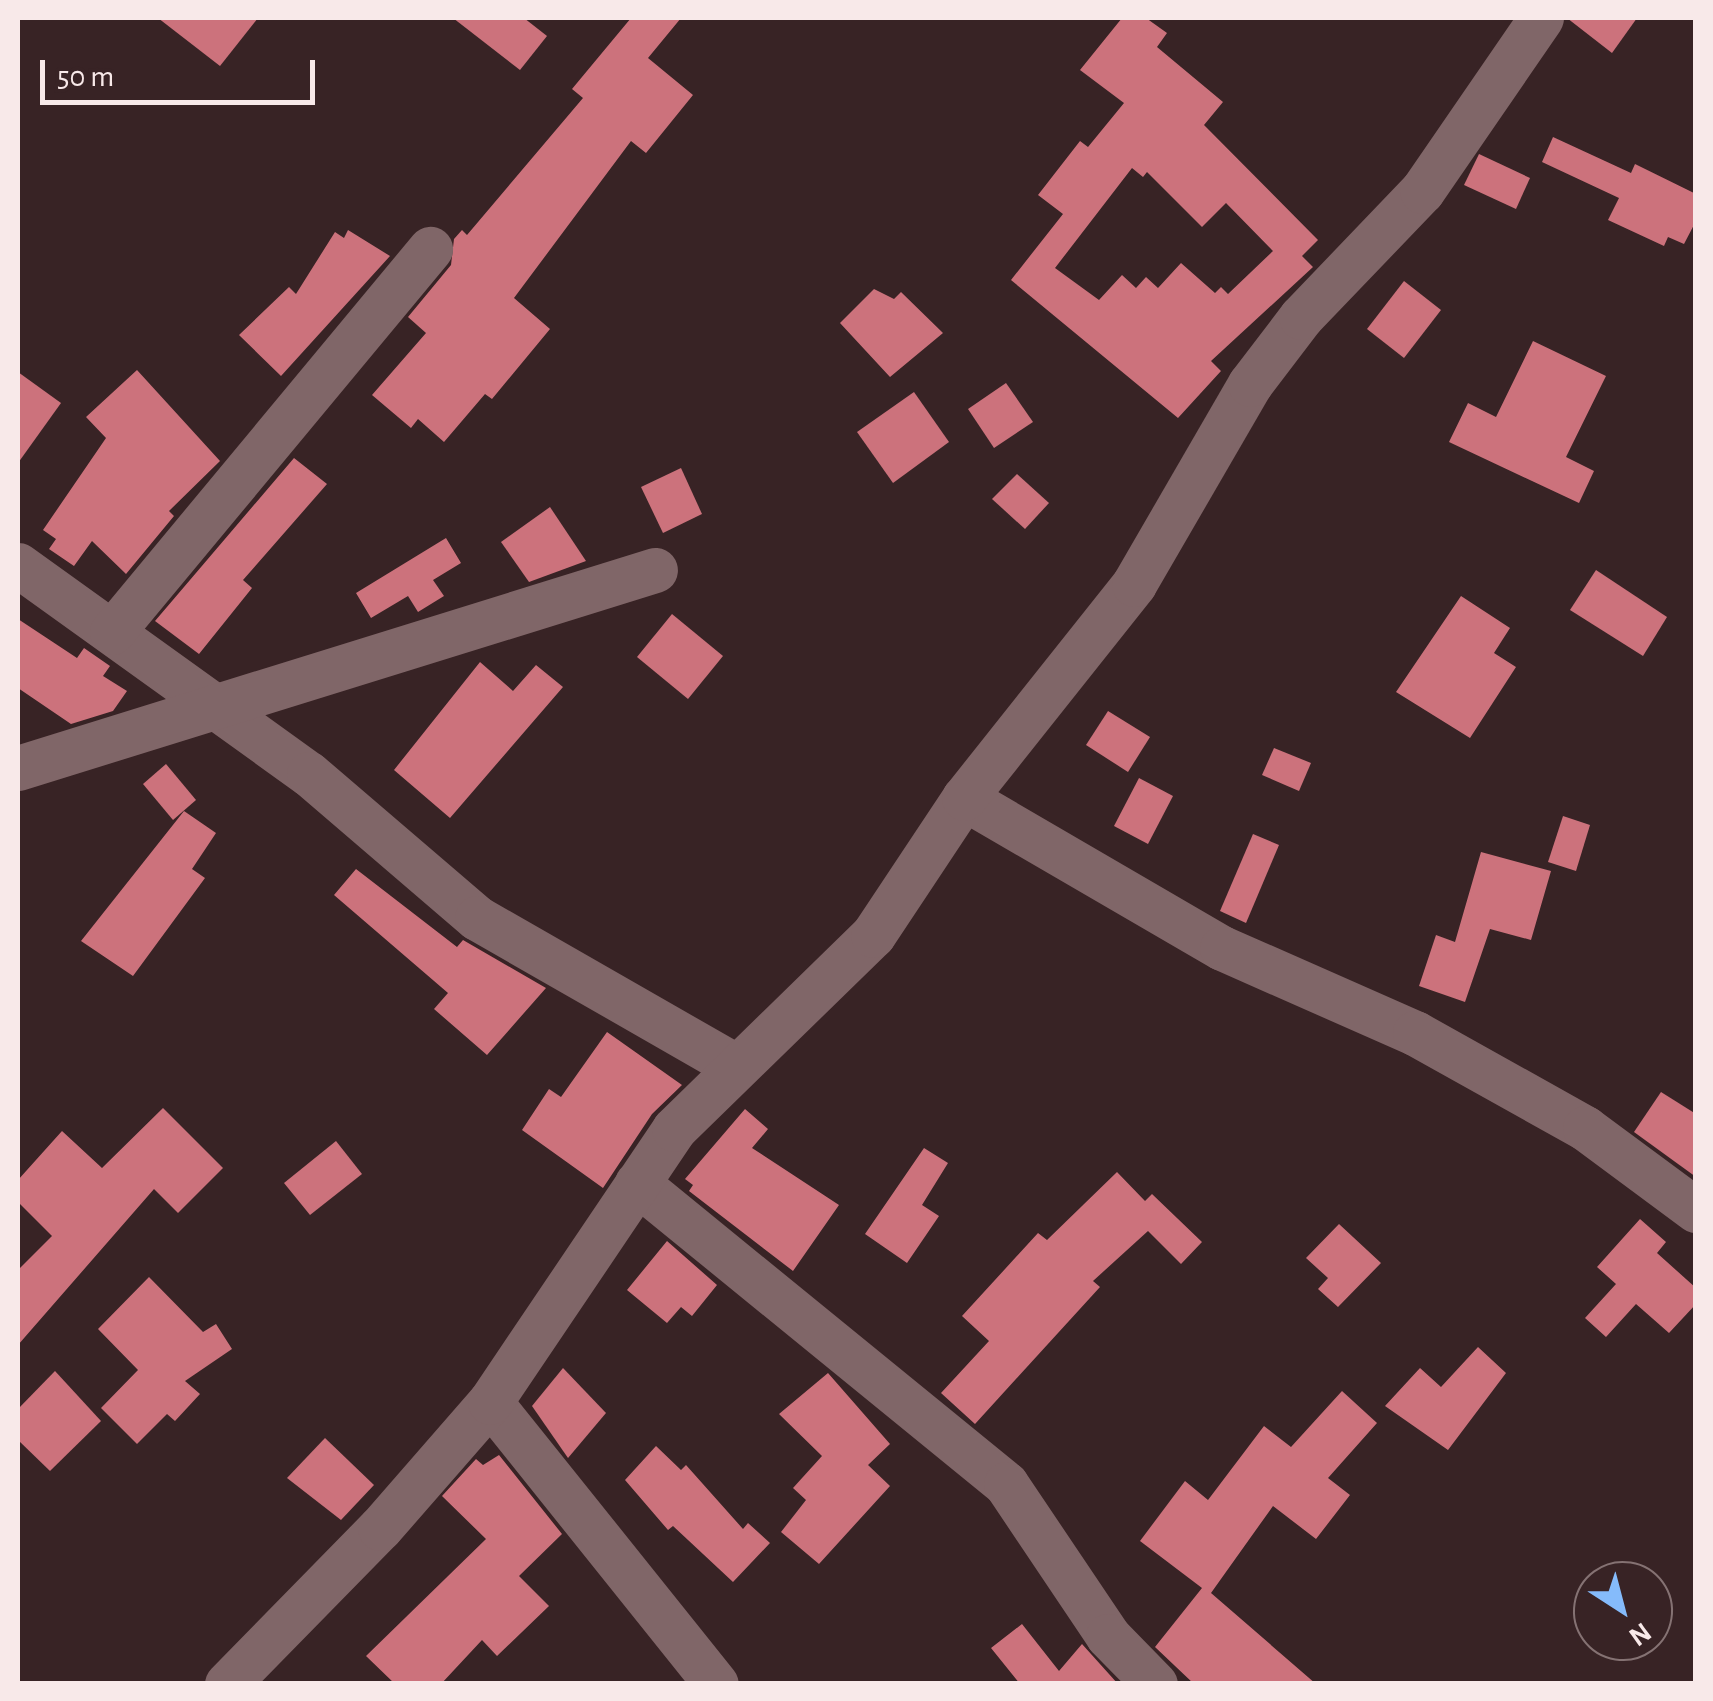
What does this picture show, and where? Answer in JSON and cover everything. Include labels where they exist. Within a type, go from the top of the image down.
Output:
[{"type":"street","points":[[228,1684],[380,1528],[490,1402],[674,1130],[872,936],[964,798],[1134,584],[1250,384],[1300,317],[1432,178],[1540,18]]},
{"type":"street","points":[[112,632],[430,249]]},
{"type":"street","points":[[18,565],[309,774],[477,918],[736,1066]]},
{"type":"street","points":[[18,768],[655,570]]},
{"type":"street","points":[[964,798],[1222,948],[1416,1033],[1585,1128],[1696,1210]]},
{"type":"street","points":[[637,1182],[1006,1484],[1108,1636],[1154,1684]]},
{"type":"street","points":[[490,1402],[716,1684]]},
{"type":"building","points":[[158,18],[258,18],[220,66]]},
{"type":"building","points":[[453,18],[524,18],[547,36],[520,70]]},
{"type":"building","points":[[631,18],[681,18],[648,58],[693,95],[646,153],[631,141],[514,298],[550,329],[492,399],[485,394],[444,442],[418,419],[411,428],[372,395],[426,333],[408,317],[451,265],[454,239],[462,230],[467,235],[583,98],[572,89]]},
{"type":"building","points":[[1122,18],[1146,18],[1167,33],[1157,47],[1223,102],[1204,125],[1318,240],[1302,256],[1313,267],[1211,361],[1221,371],[1178,418],[1011,280],[1063,214],[1038,195],[1080,141],[1088,147],[1124,103],[1080,70]],"holes":[[[1132,168],[1143,177],[1147,172],[1202,227],[1226,203],[1273,251],[1228,294],[1221,287],[1215,293],[1181,263],[1158,288],[1146,277],[1136,288],[1122,275],[1099,300],[1055,268]]]},
{"type":"building","points":[[1567,18],[1637,18],[1612,53]]},
{"type":"building","points":[[1553,137],[1631,173],[1635,164],[1696,194],[1696,221],[1684,244],[1668,237],[1664,246],[1608,220],[1619,198],[1542,162]]},
{"type":"building","points":[[1479,154],[1530,178],[1516,209],[1464,185]]},
{"type":"building","points":[[348,230],[390,256],[281,376],[239,335],[289,287],[296,294],[335,232],[344,238]]},
{"type":"building","points":[[1404,281],[1441,310],[1404,358],[1367,329]]},
{"type":"building","points":[[874,289],[894,299],[901,292],[943,333],[890,377],[840,323]]},
{"type":"building","points":[[1533,341],[1606,376],[1566,457],[1594,471],[1579,503],[1449,442],[1468,403],[1496,417]]},
{"type":"building","points":[[137,370],[220,461],[169,511],[174,516],[126,574],[92,541],[74,566],[49,549],[56,539],[43,530],[106,438],[86,417]]},
{"type":"building","points":[[18,372],[61,403],[18,463]]},
{"type":"building","points":[[1006,383],[1033,422],[994,448],[968,409]]},
{"type":"building","points":[[914,392],[949,442],[893,483],[857,432]]},
{"type":"building","points":[[294,458],[327,484],[243,580],[252,588],[199,654],[155,621]]},
{"type":"building","points":[[681,468],[702,514],[663,533],[641,487]]},
{"type":"building","points":[[1017,474],[1049,503],[1025,529],[992,499]]},
{"type":"building","points":[[550,507],[586,561],[529,582],[501,542]]},
{"type":"building","points":[[446,538],[461,563],[433,580],[444,596],[418,612],[408,596],[371,618],[356,593]]},
{"type":"building","points":[[1596,570],[1667,617],[1643,656],[1570,610]]},
{"type":"building","points":[[1461,596],[1510,628],[1494,653],[1516,667],[1470,738],[1396,692]]},
{"type":"building","points":[[672,614],[723,656],[688,699],[637,657]]},
{"type":"building","points":[[18,619],[77,658],[84,648],[110,666],[103,676],[127,691],[113,711],[71,724],[18,688]]},
{"type":"building","points":[[480,662],[513,691],[536,665],[563,687],[450,818],[394,770]]},
{"type":"building","points":[[1108,711],[1150,737],[1128,772],[1086,745]]},
{"type":"building","points":[[1274,748],[1311,763],[1299,791],[1262,775]]},
{"type":"building","points":[[166,764],[196,800],[173,820],[143,784]]},
{"type":"building","points":[[1139,778],[1173,796],[1148,844],[1114,826]]},
{"type":"building","points":[[184,811],[216,833],[192,869],[205,878],[133,976],[81,941]]},
{"type":"building","points":[[1563,816],[1590,825],[1576,871],[1548,862]]},
{"type":"building","points":[[1253,834],[1279,845],[1246,923],[1220,911]]},
{"type":"building","points":[[1481,852],[1551,871],[1531,940],[1490,929],[1465,1002],[1419,986],[1436,935],[1455,942]]},
{"type":"building","points":[[356,869],[457,947],[463,940],[546,988],[487,1055],[434,1009],[448,993],[334,895]]},
{"type":"building","points":[[607,1032],[682,1085],[652,1114],[603,1188],[522,1130],[549,1089],[561,1097]]},
{"type":"building","points":[[1661,1092],[1696,1114],[1696,1177],[1634,1132]]},
{"type":"building","points":[[163,1108],[223,1168],[178,1213],[154,1189],[18,1345],[18,1270],[52,1236],[18,1202],[18,1180],[62,1131],[102,1168]]},
{"type":"building","points":[[745,1109],[768,1129],[752,1148],[839,1205],[793,1271],[689,1191],[693,1185],[685,1179]]},
{"type":"building","points":[[336,1141],[362,1174],[310,1215],[284,1183]]},
{"type":"building","points":[[924,1148],[948,1163],[922,1205],[939,1216],[907,1263],[865,1234]]},
{"type":"building","points":[[1117,1172],[1145,1201],[1152,1194],[1202,1242],[1181,1264],[1148,1231],[1093,1281],[1100,1287],[975,1424],[941,1393],[989,1341],[962,1316],[1038,1233],[1047,1240]]},
{"type":"building","points":[[1640,1219],[1666,1242],[1657,1253],[1696,1288],[1696,1304],[1669,1333],[1636,1304],[1606,1337],[1585,1318],[1616,1284],[1597,1267]]},
{"type":"building","points":[[1339,1224],[1381,1263],[1338,1307],[1318,1289],[1328,1278],[1306,1258]]},
{"type":"building","points":[[667,1241],[717,1285],[692,1316],[681,1307],[667,1323],[627,1290]]},
{"type":"building","points":[[149,1277],[203,1332],[216,1324],[232,1349],[185,1381],[200,1394],[175,1421],[167,1414],[137,1444],[101,1408],[138,1370],[98,1329]]},
{"type":"building","points":[[1478,1347],[1506,1373],[1448,1450],[1385,1406],[1420,1368],[1441,1387]]},
{"type":"building","points":[[563,1368],[606,1413],[568,1458],[532,1406]]},
{"type":"building","points":[[55,1371],[101,1421],[50,1471],[18,1440],[18,1409]]},
{"type":"building","points":[[828,1373],[890,1444],[868,1465],[890,1486],[819,1564],[781,1532],[806,1500],[793,1488],[822,1456],[779,1414]]},
{"type":"building","points":[[1342,1391],[1377,1423],[1328,1478],[1350,1495],[1316,1539],[1273,1506],[1211,1593],[1316,1684],[1194,1684],[1155,1647],[1202,1588],[1140,1541],[1185,1481],[1208,1500],[1264,1426],[1291,1447]]},
{"type":"building","points":[[325,1438],[374,1485],[341,1520],[287,1478]]},
{"type":"building","points":[[656,1446],[681,1470],[686,1465],[743,1529],[748,1523],[770,1543],[733,1582],[673,1526],[668,1530],[625,1480]]},
{"type":"building","points":[[499,1455],[562,1534],[519,1576],[549,1606],[497,1656],[482,1640],[441,1684],[395,1684],[366,1656],[486,1539],[442,1496],[476,1459],[483,1465]]},
{"type":"building","points":[[1022,1624],[1059,1671],[1082,1644],[1118,1684],[1020,1684],[991,1648]]}]
